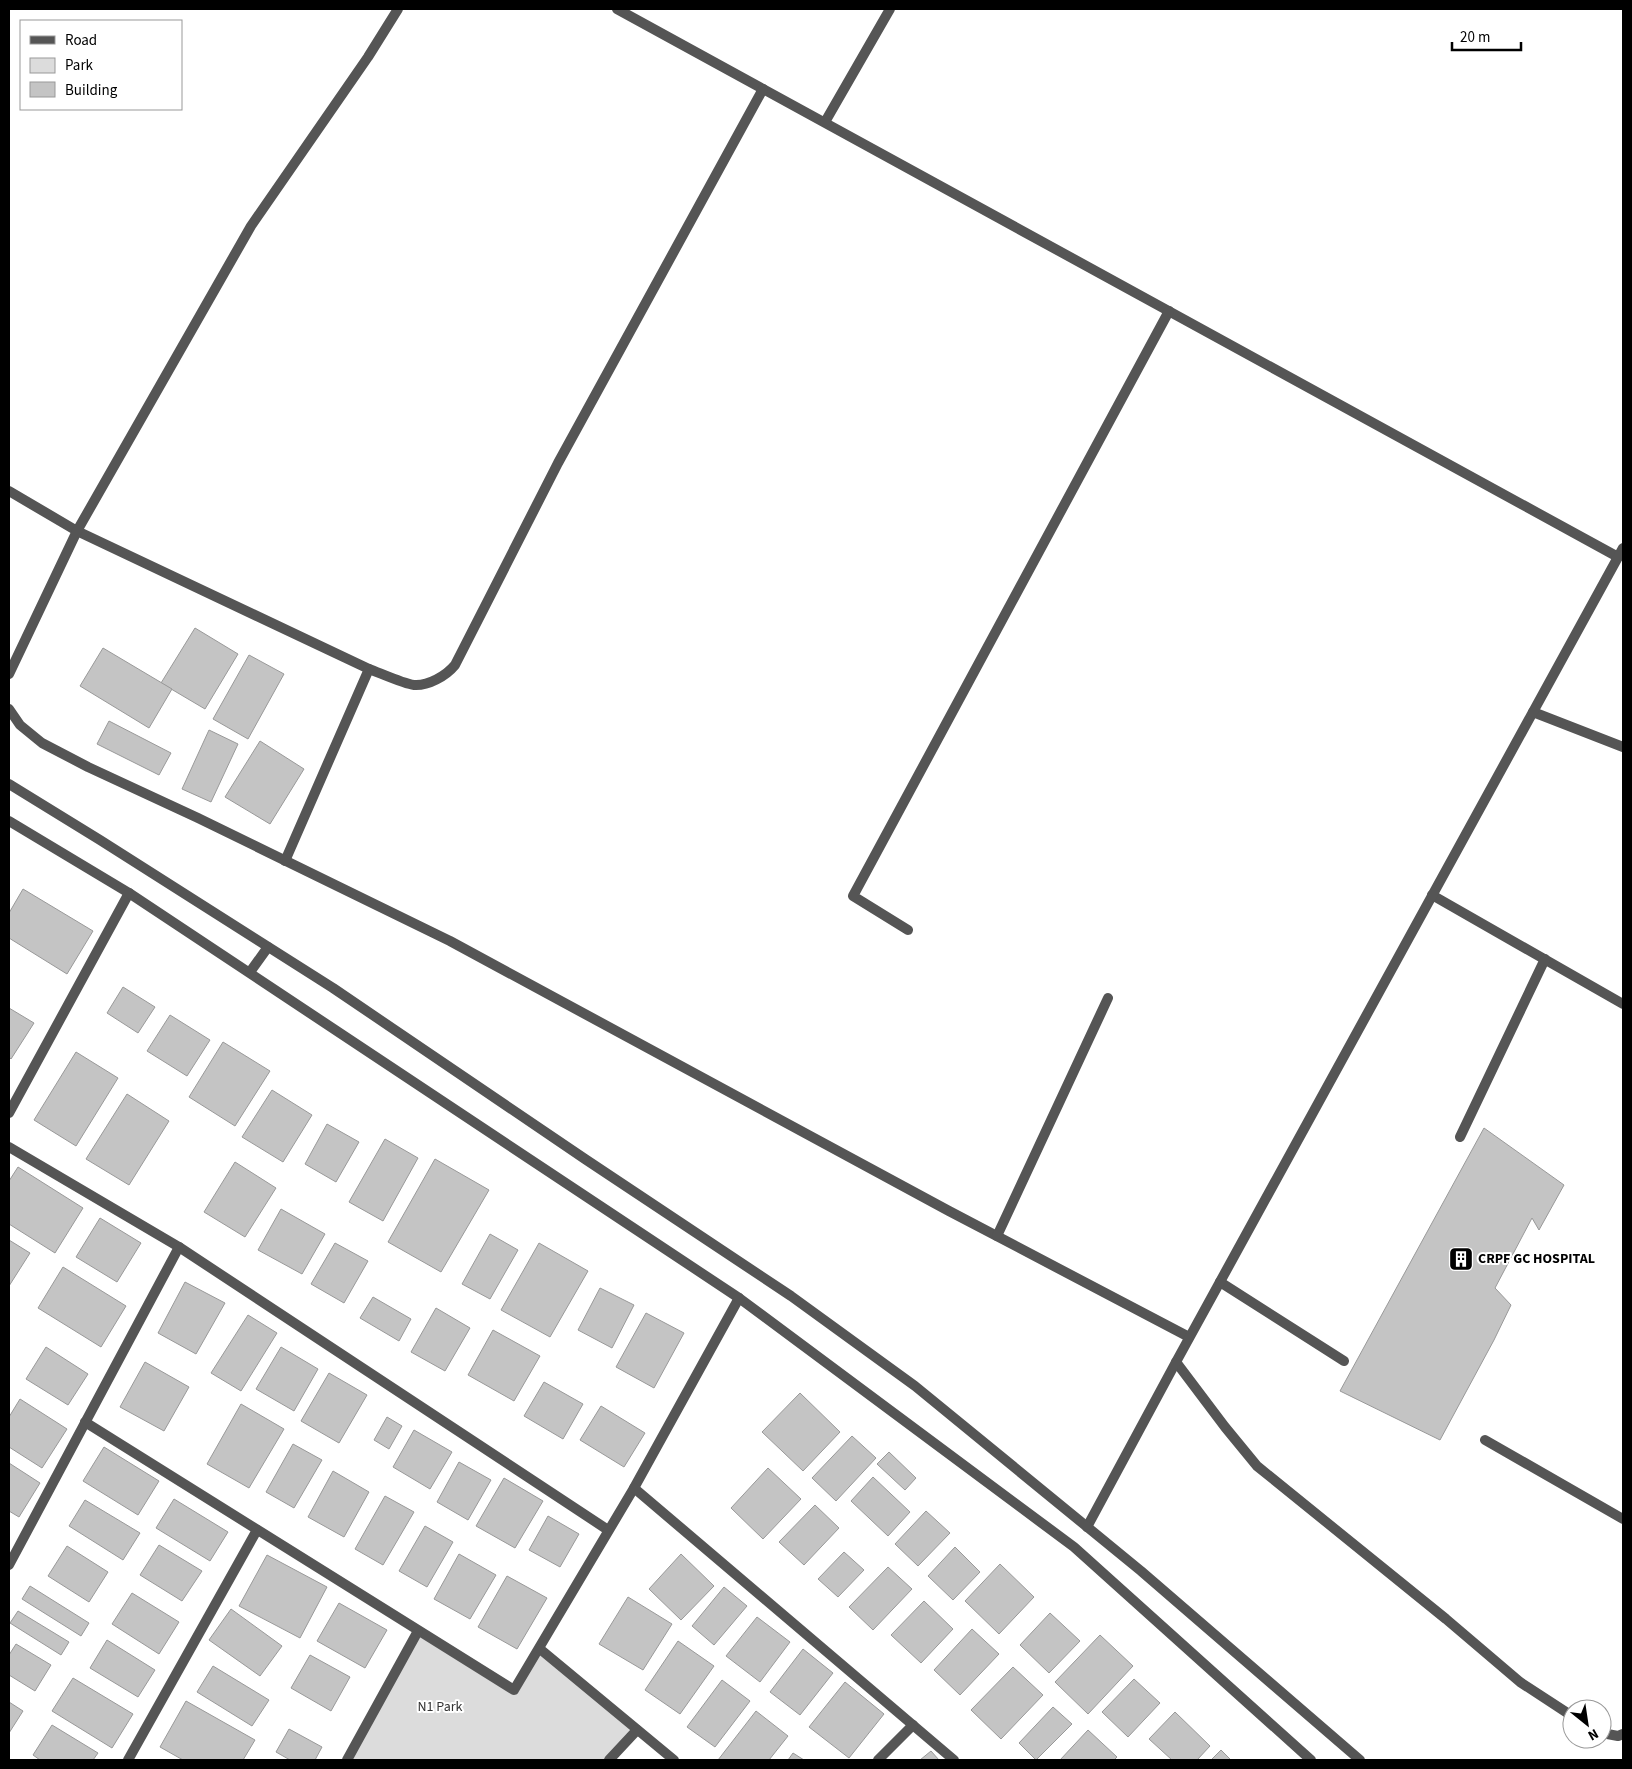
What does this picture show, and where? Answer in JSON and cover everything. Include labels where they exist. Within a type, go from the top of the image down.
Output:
[{"type":"street","points":[[10,668],[77,532],[251,226],[368,56],[398,9]]},
{"type":"street","points":[[617,9],[1169,311],[1621,552],[1087,1527]]},
{"type":"street","points":[[825,122],[890,9]]},
{"type":"street","points":[[9,491],[77,532],[369,669],[414,685],[442,677],[455,665],[558,463],[763,89]]},
{"type":"street","points":[[908,930],[853,896],[1169,311]]},
{"type":"street","points":[[285,861],[369,669]]},
{"type":"street","points":[[9,709],[20,725],[42,743],[88,767],[450,941],[997,1236],[1190,1337]]},
{"type":"street","points":[[1533,712],[1623,746]]},
{"type":"street","points":[[9,784],[333,988],[791,1296],[916,1386],[1087,1527],[1360,1760]]},
{"type":"street","points":[[9,821],[129,893],[250,972],[739,1298],[1074,1547],[1311,1760]]},
{"type":"street","points":[[9,1113],[129,893]]},
{"type":"street","points":[[1432,895],[1623,1004]]},
{"type":"street","points":[[250,972],[268,947]]},
{"type":"street","points":[[1460,1137],[1545,959]]},
{"type":"street","points":[[997,1236],[1108,998]]},
{"type":"street","points":[[9,1147],[180,1247],[608,1530]]},
{"type":"street","points":[[9,1565],[180,1247]]},
{"type":"street","points":[[1220,1282],[1344,1360]]},
{"type":"street","points":[[85,1422],[514,1690],[634,1488],[739,1298]]},
{"type":"street","points":[[1176,1362],[1257,1466],[1306,1503],[1520,1682],[1562,1709]]},
{"type":"street","points":[[1485,1440],[1623,1519]]},
{"type":"street","points":[[634,1488],[954,1760]]},
{"type":"street","points":[[128,1760],[257,1530]]},
{"type":"street","points":[[347,1760],[418,1631]]},
{"type":"street","points":[[540,1648],[674,1760]]},
{"type":"street","points":[[878,1760],[913,1725]]},
{"type":"street","points":[[610,1760],[638,1730]]},
{"type":"green space","name":"N1 Park","points":[[418,1631],[514,1690],[540,1649],[637,1730],[609,1760],[347,1760]]},
{"type":"building","points":[[195,628],[238,654],[205,709],[161,683]]},
{"type":"building","points":[[103,648],[172,689],[149,728],[80,686]]},
{"type":"building","points":[[249,655],[284,674],[248,739],[213,719]]},
{"type":"building","points":[[109,721],[171,753],[159,775],[97,744]]},
{"type":"building","points":[[209,730],[238,744],[211,802],[182,789]]},
{"type":"building","points":[[260,741],[304,769],[270,824],[225,797]]},
{"type":"building","points":[[23,889],[93,931],[67,974],[9,938],[9,913]]},
{"type":"building","points":[[123,987],[155,1007],[138,1033],[107,1013]]},
{"type":"building","points":[[9,1008],[34,1023],[11,1059],[9,1057]]},
{"type":"building","points":[[170,1015],[210,1040],[187,1076],[147,1051]]},
{"type":"building","points":[[223,1042],[270,1071],[235,1126],[189,1097]]},
{"type":"building","points":[[76,1052],[118,1078],[76,1146],[34,1120]]},
{"type":"building","points":[[272,1090],[312,1115],[283,1162],[242,1137]]},
{"type":"building","points":[[127,1094],[169,1121],[129,1185],[86,1159]]},
{"type":"building","points":[[327,1124],[359,1142],[336,1182],[305,1164]]},
{"type":"building","name":"CRPF GC HOSPITAL","points":[[1484,1128],[1564,1185],[1539,1230],[1532,1218],[1495,1288],[1511,1305],[1440,1440],[1340,1391]]},
{"type":"building","points":[[385,1139],[418,1158],[383,1221],[349,1202]]},
{"type":"building","points":[[435,1159],[489,1190],[441,1272],[388,1242]]},
{"type":"building","points":[[235,1162],[276,1188],[245,1237],[204,1212]]},
{"type":"building","points":[[18,1167],[83,1208],[55,1253],[9,1224],[9,1181]]},
{"type":"building","points":[[281,1209],[325,1234],[302,1274],[258,1250]]},
{"type":"building","points":[[100,1218],[141,1243],[117,1282],[76,1257]]},
{"type":"building","points":[[490,1234],[518,1250],[490,1299],[462,1284]]},
{"type":"building","points":[[9,1240],[30,1253],[9,1286]]},
{"type":"building","points":[[335,1243],[368,1261],[344,1303],[311,1284]]},
{"type":"building","points":[[539,1243],[588,1271],[550,1337],[501,1310]]},
{"type":"building","points":[[63,1267],[126,1306],[101,1347],[38,1308]]},
{"type":"building","points":[[185,1282],[225,1303],[196,1354],[158,1333]]},
{"type":"building","points":[[600,1288],[634,1305],[612,1348],[578,1330]]},
{"type":"building","points":[[373,1297],[411,1319],[399,1341],[360,1318]]},
{"type":"building","points":[[436,1308],[470,1328],[445,1371],[411,1352]]},
{"type":"building","points":[[646,1313],[684,1333],[654,1388],[616,1367]]},
{"type":"building","points":[[248,1315],[277,1333],[241,1391],[211,1373]]},
{"type":"building","points":[[493,1330],[540,1356],[514,1401],[468,1375]]},
{"type":"building","points":[[46,1347],[88,1374],[68,1405],[26,1379]]},
{"type":"building","points":[[281,1347],[318,1369],[294,1411],[256,1389]]},
{"type":"building","points":[[145,1362],[189,1387],[164,1431],[120,1407]]},
{"type":"building","points":[[329,1373],[367,1395],[339,1443],[301,1421]]},
{"type":"building","points":[[544,1382],[583,1404],[563,1439],[524,1416]]},
{"type":"building","points":[[800,1393],[840,1432],[803,1471],[762,1432]]},
{"type":"building","points":[[20,1399],[67,1429],[42,1468],[9,1447],[9,1417]]},
{"type":"building","points":[[241,1404],[284,1429],[249,1488],[207,1464]]},
{"type":"building","points":[[601,1406],[645,1433],[624,1467],[580,1440]]},
{"type":"building","points":[[387,1417],[402,1426],[389,1449],[374,1440]]},
{"type":"building","points":[[414,1430],[452,1452],[430,1489],[393,1467]]},
{"type":"building","points":[[852,1436],[876,1458],[836,1501],[812,1478]]},
{"type":"building","points":[[293,1444],[322,1460],[294,1508],[266,1492]]},
{"type":"building","points":[[104,1447],[159,1481],[138,1515],[83,1481]]},
{"type":"building","points":[[889,1452],[916,1478],[905,1490],[877,1464]]},
{"type":"building","points":[[459,1462],[491,1480],[468,1520],[437,1502]]},
{"type":"building","points":[[9,1463],[40,1483],[19,1517],[9,1511]]},
{"type":"building","points":[[768,1468],[801,1499],[763,1539],[731,1508]]},
{"type":"building","points":[[333,1471],[369,1492],[344,1537],[308,1517]]},
{"type":"building","points":[[873,1477],[910,1512],[888,1536],[851,1501]]},
{"type":"building","points":[[504,1478],[543,1501],[515,1548],[476,1526]]},
{"type":"building","points":[[385,1496],[414,1512],[383,1565],[355,1549]]},
{"type":"building","points":[[174,1499],[228,1532],[210,1561],[156,1528]]},
{"type":"building","points":[[85,1500],[140,1533],[123,1560],[69,1526]]},
{"type":"building","points":[[815,1505],[839,1528],[804,1565],[779,1542]]},
{"type":"building","points":[[926,1511],[950,1533],[918,1566],[895,1544]]},
{"type":"building","points":[[548,1516],[579,1534],[560,1567],[529,1550]]},
{"type":"building","points":[[425,1526],[453,1542],[427,1587],[399,1571]]},
{"type":"building","points":[[159,1545],[202,1571],[182,1601],[140,1575]]},
{"type":"building","points":[[67,1546],[108,1572],[89,1602],[48,1576]]},
{"type":"building","points":[[955,1547],[980,1572],[953,1600],[928,1576]]},
{"type":"building","points":[[844,1552],[864,1570],[838,1597],[818,1579]]},
{"type":"building","points":[[459,1554],[496,1575],[470,1619],[434,1599]]},
{"type":"building","points":[[681,1554],[714,1586],[681,1620],[649,1589]]},
{"type":"building","points":[[267,1555],[327,1587],[300,1638],[239,1606]]},
{"type":"building","points":[[1000,1564],[1034,1597],[999,1634],[965,1601]]},
{"type":"building","points":[[888,1567],[912,1589],[873,1630],[849,1607]]},
{"type":"building","points":[[507,1576],[547,1598],[517,1649],[478,1627]]},
{"type":"building","points":[[30,1586],[89,1623],[81,1636],[22,1599]]},
{"type":"building","points":[[724,1587],[747,1606],[714,1645],[692,1626]]},
{"type":"building","points":[[132,1593],[179,1622],[159,1654],[112,1624]]},
{"type":"building","points":[[628,1597],[672,1624],[643,1670],[599,1644]]},
{"type":"building","points":[[924,1601],[953,1629],[921,1663],[891,1635]]},
{"type":"building","points":[[339,1603],[387,1630],[365,1668],[317,1641]]},
{"type":"building","points":[[231,1609],[282,1646],[260,1676],[209,1640]]},
{"type":"building","points":[[18,1611],[69,1642],[61,1655],[10,1623]]},
{"type":"building","points":[[1050,1613],[1080,1641],[1049,1673],[1020,1645]]},
{"type":"building","points":[[757,1617],[790,1642],[760,1682],[726,1656]]},
{"type":"building","points":[[972,1629],[999,1654],[960,1695],[934,1670]]},
{"type":"building","points":[[1100,1635],[1133,1666],[1088,1714],[1055,1682]]},
{"type":"building","points":[[107,1640],[155,1670],[138,1697],[90,1668]]},
{"type":"building","points":[[678,1641],[714,1666],[680,1714],[645,1690]]},
{"type":"building","points":[[16,1644],[51,1665],[35,1691],[9,1675],[9,1655]]},
{"type":"building","points":[[803,1649],[833,1673],[800,1715],[770,1692]]},
{"type":"building","points":[[310,1655],[350,1677],[331,1711],[291,1688]]},
{"type":"building","points":[[213,1666],[269,1700],[252,1726],[197,1692]]},
{"type":"building","points":[[1013,1667],[1043,1695],[1001,1739],[971,1710]]},
{"type":"building","points":[[73,1678],[133,1714],[112,1748],[52,1711]]},
{"type":"building","points":[[1134,1679],[1160,1703],[1128,1737],[1102,1712]]},
{"type":"building","points":[[722,1680],[750,1701],[715,1747],[687,1727]]},
{"type":"building","points":[[845,1682],[884,1714],[849,1758],[809,1727]]},
{"type":"building","points":[[186,1701],[255,1740],[243,1760],[183,1760],[160,1747]]},
{"type":"building","points":[[9,1702],[23,1711],[9,1733]]},
{"type":"building","points":[[1053,1707],[1072,1724],[1036,1760],[1019,1743]]},
{"type":"building","points":[[756,1711],[788,1736],[769,1760],[718,1760]]},
{"type":"building","points":[[1175,1712],[1210,1746],[1197,1760],[1172,1760],[1149,1739]]},
{"type":"building","points":[[52,1725],[98,1753],[93,1760],[40,1760],[33,1755]]},
{"type":"building","points":[[289,1729],[322,1747],[315,1760],[290,1760],[276,1752]]},
{"type":"building","points":[[1088,1730],[1117,1757],[1114,1760],[1060,1760]]},
{"type":"building","points":[[1221,1750],[1231,1760],[1211,1760]]},
{"type":"building","points":[[931,1751],[939,1760],[920,1760]]},
{"type":"building","points":[[793,1753],[804,1760],[788,1760]]},
{"type":"place","name":"CRPF GC HOSPITAL","points":[[1461,1259]]}]
